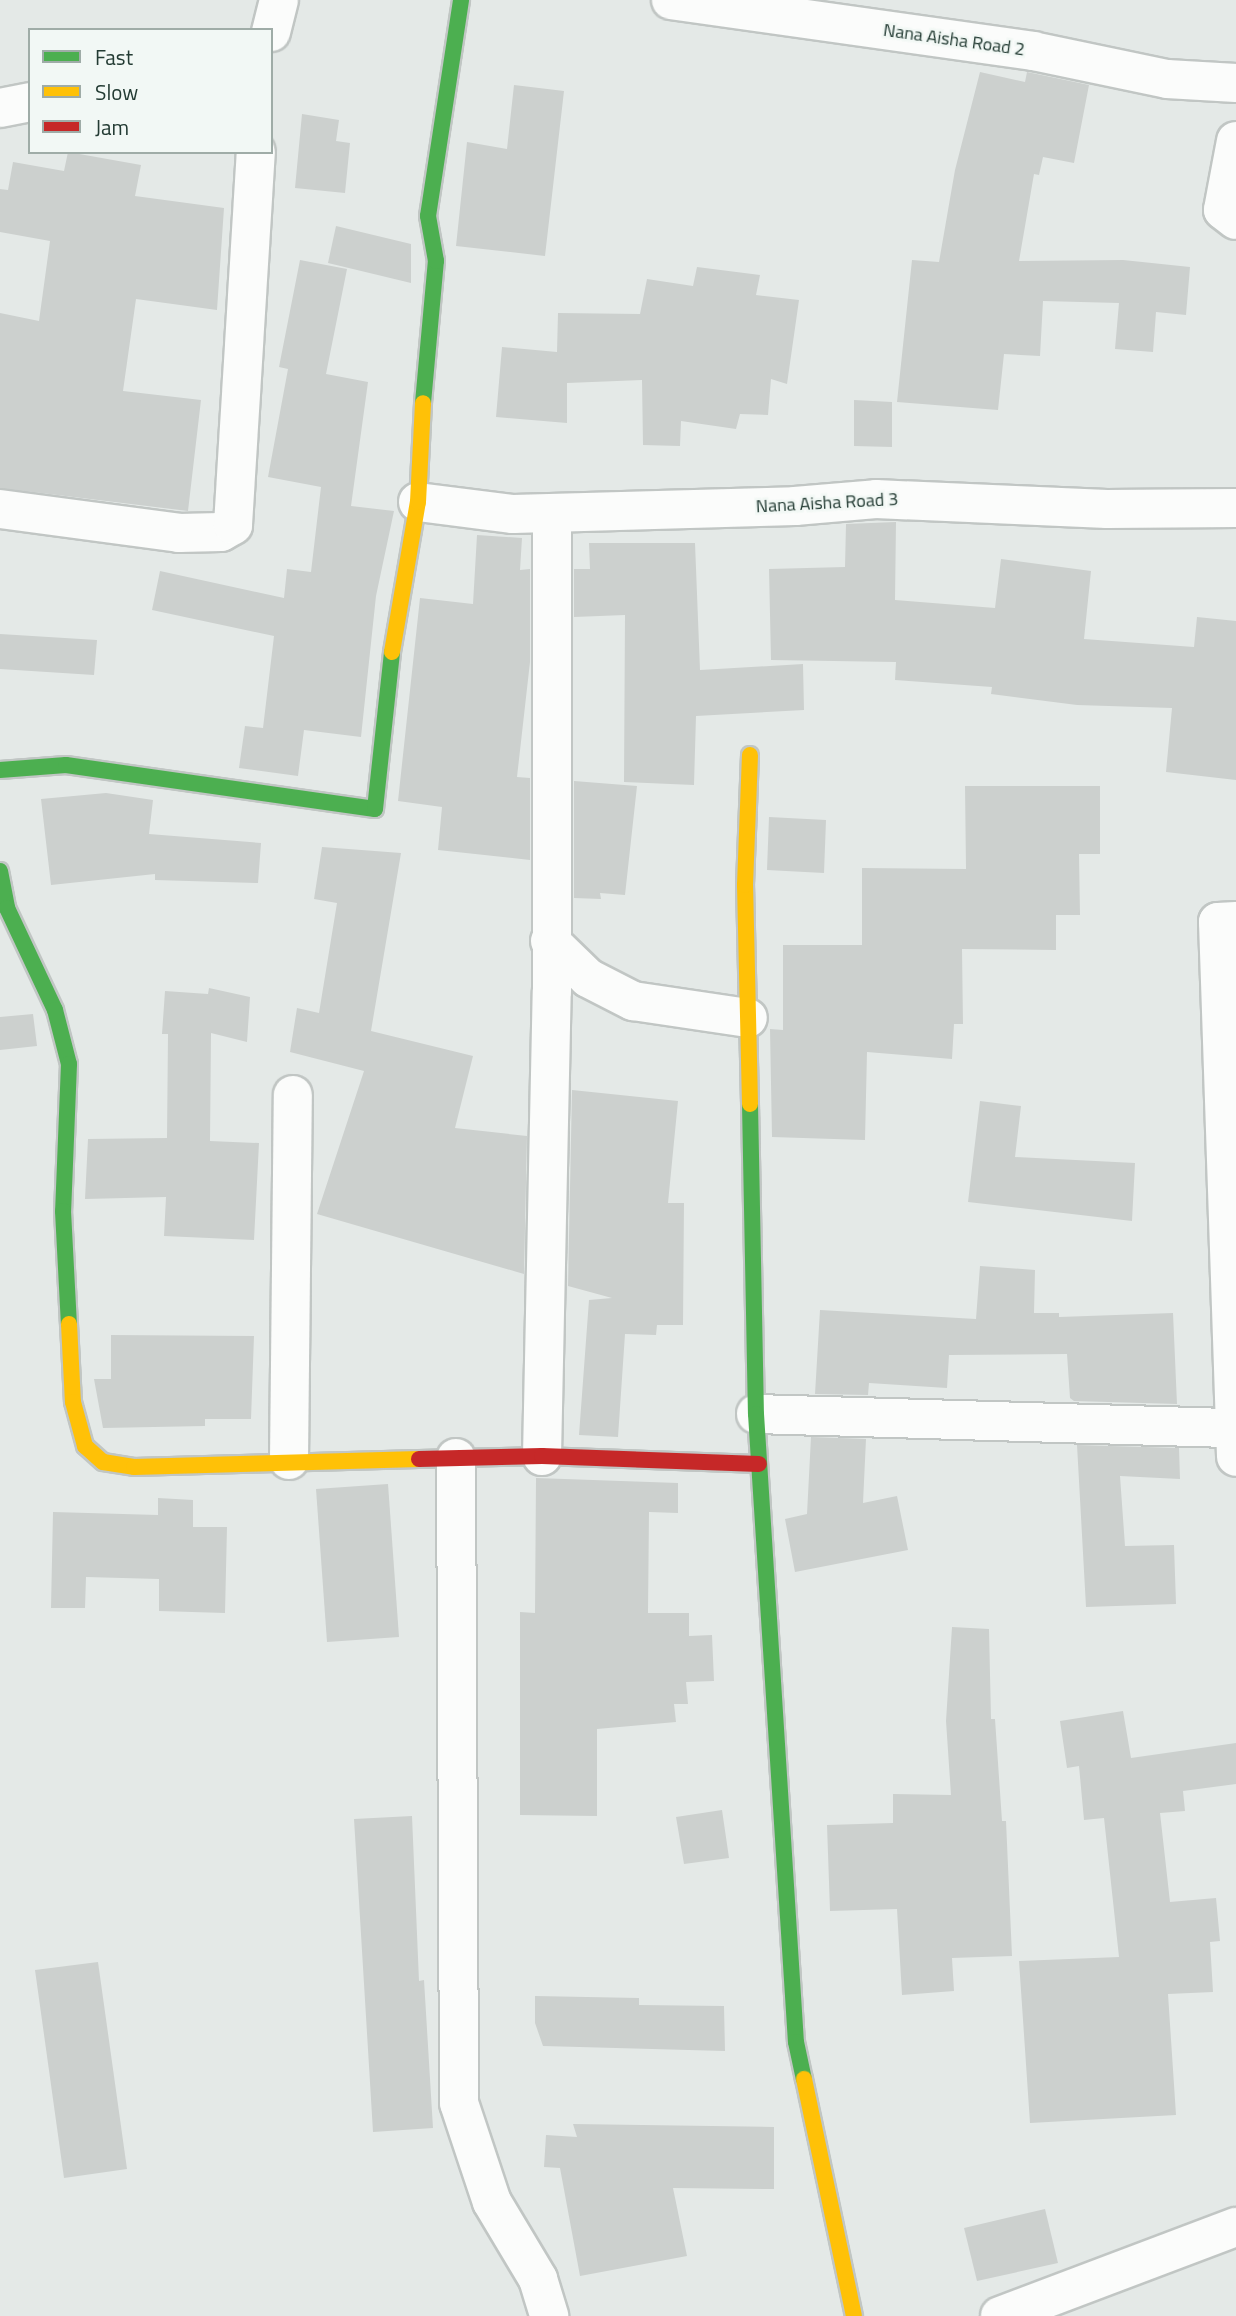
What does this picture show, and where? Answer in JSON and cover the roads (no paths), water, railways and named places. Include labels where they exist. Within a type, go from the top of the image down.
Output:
[{"type":"street","points":[[272,28],[279,0]]},
{"type":"street","points":[[0,770],[66,765],[375,809],[398,598],[418,502],[426,350],[436,261],[428,216],[461,0]]},
{"type":"street","name":"Nana Aisha Road 2","points":[[671,0],[1033,51],[1167,79],[1236,83]]},
{"type":"street","points":[[0,108],[28,102]]},
{"type":"street","points":[[1236,141],[1223,210],[1236,220]]},
{"type":"street","points":[[0,509],[179,533],[220,532],[233,525],[256,154]]},
{"type":"street","name":"Nana Aisha Road 3","points":[[418,502],[513,514],[795,506],[876,499],[1107,509],[1236,509]]},
{"type":"street","points":[[542,1456],[550,941],[552,514]]},
{"type":"street","points":[[750,755],[745,885],[756,1414],[796,2042],[854,2316]]},
{"type":"street","points":[[0,871],[7,908],[55,1010],[69,1064],[63,1211],[74,1402],[85,1446],[103,1462],[134,1466],[542,1456],[759,1464]]},
{"type":"street","points":[[756,1414],[1235,1438],[1218,922],[1236,921]]},
{"type":"street","points":[[550,941],[589,978],[633,1001],[748,1018]]},
{"type":"street","points":[[289,1461],[293,1095]]},
{"type":"street","points":[[456,1458],[459,2103],[492,2202],[538,2279],[549,2316]]},
{"type":"street","points":[[1000,2316],[1236,2227]]}]
